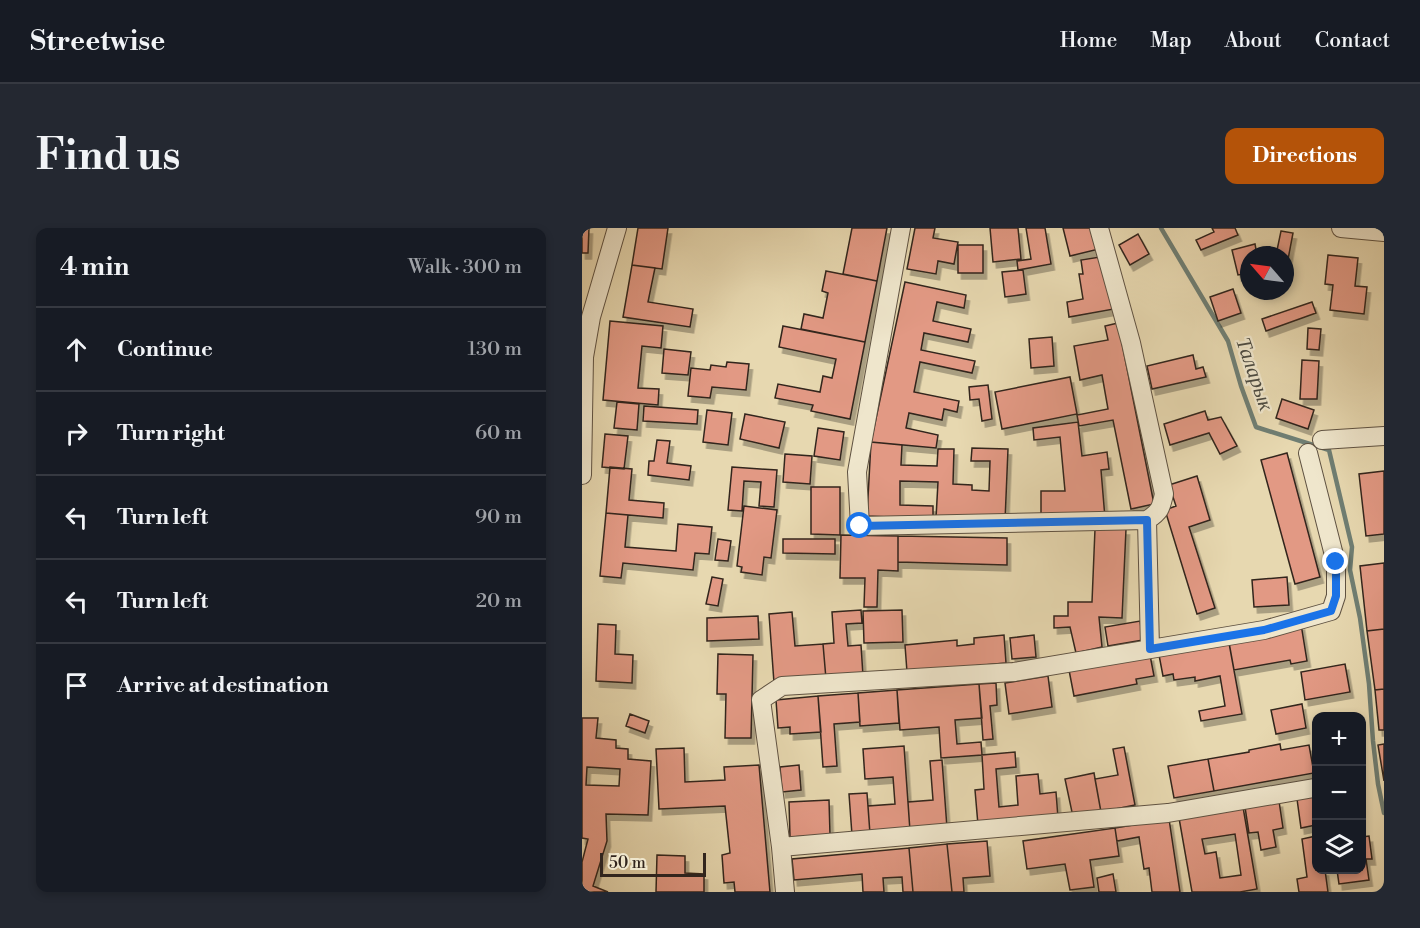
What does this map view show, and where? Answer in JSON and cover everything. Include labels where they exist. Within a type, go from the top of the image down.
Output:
[{"type":"street","points":[[582,475],[584,357],[591,317],[617,228]]},
{"type":"street","points":[[901,228],[857,472],[860,526],[1147,520],[1161,509],[1164,494],[1131,342],[1099,228]]},
{"type":"street","points":[[1341,228],[1384,232]]},
{"type":"street","points":[[1322,440],[1384,436]]},
{"type":"street","points":[[785,892],[761,700],[782,686],[1014,672],[1264,630],[1331,611],[1336,596],[1336,562],[1308,453]]},
{"type":"street","points":[[1147,520],[1150,649]]},
{"type":"street","points":[[781,847],[1168,813],[1312,788]]},
{"type":"building","points":[[582,228],[589,228],[588,253],[582,253]]},
{"type":"building","points":[[638,228],[668,228],[662,269],[632,265]]},
{"type":"building","points":[[852,228],[887,228],[877,281],[843,274]]},
{"type":"building","points":[[915,228],[935,228],[933,238],[958,242],[954,264],[938,261],[936,274],[907,269]]},
{"type":"building","points":[[990,228],[1018,228],[1021,259],[993,262]]},
{"type":"building","points":[[1026,228],[1045,228],[1051,264],[1018,270],[1017,261],[1031,259]]},
{"type":"building","points":[[1063,228],[1094,228],[1099,249],[1070,256]]},
{"type":"building","points":[[1212,228],[1235,228],[1238,235],[1201,250],[1196,240],[1214,232]]},
{"type":"building","points":[[1281,231],[1293,233],[1291,246],[1278,246]]},
{"type":"building","points":[[1138,234],[1149,254],[1130,265],[1119,245]]},
{"type":"building","points":[[958,245],[983,245],[983,273],[958,273]]},
{"type":"building","points":[[1240,248],[1240,275],[1238,275],[1232,250]]},
{"type":"building","points":[[1328,255],[1358,258],[1355,286],[1367,287],[1364,314],[1330,310],[1333,285],[1325,284]]},
{"type":"building","points":[[1106,256],[1114,309],[1069,317],[1067,302],[1083,299],[1079,274],[1083,274],[1081,260]]},
{"type":"building","points":[[632,265],[655,268],[648,302],[693,309],[690,327],[623,317]]},
{"type":"building","points":[[1023,270],[1026,294],[1005,297],[1002,272]]},
{"type":"building","points":[[826,271],[877,281],[865,342],[801,329],[804,314],[823,318],[828,293],[822,291]]},
{"type":"building","points":[[905,282],[966,295],[964,308],[937,302],[933,321],[971,329],[968,342],[924,333],[921,350],[975,361],[972,373],[920,362],[914,392],[959,401],[957,412],[944,409],[942,420],[909,413],[906,428],[938,435],[936,448],[871,442]]},
{"type":"building","points":[[1233,289],[1241,313],[1218,321],[1210,297]]},
{"type":"building","points":[[1312,302],[1316,313],[1266,331],[1262,319]]},
{"type":"building","points":[[610,321],[663,326],[661,348],[642,346],[638,388],[659,389],[658,405],[603,400]]},
{"type":"building","points":[[1118,323],[1154,504],[1131,509],[1113,420],[1079,426],[1077,415],[1108,409],[1102,375],[1080,380],[1074,346],[1108,340],[1105,326]]},
{"type":"building","points":[[783,326],[865,342],[850,419],[811,411],[813,405],[775,398],[778,384],[820,392],[823,376],[832,378],[836,359],[779,347]]},
{"type":"building","points":[[1308,328],[1321,329],[1319,350],[1307,349]]},
{"type":"building","points":[[1052,337],[1054,366],[1031,368],[1029,339]]},
{"type":"building","points":[[664,349],[691,352],[688,375],[662,373]]},
{"type":"building","points":[[1193,355],[1196,369],[1203,367],[1206,377],[1152,389],[1147,366]]},
{"type":"building","points":[[1302,360],[1319,361],[1317,399],[1300,399]]},
{"type":"building","points":[[727,362],[749,364],[746,390],[712,387],[710,398],[688,396],[691,368],[710,370],[711,365],[726,367]]},
{"type":"building","points":[[1070,377],[1077,414],[1002,429],[995,392]]},
{"type":"building","points":[[988,385],[992,419],[982,421],[979,399],[970,400],[969,387]]},
{"type":"building","points":[[1282,399],[1314,410],[1308,429],[1276,418]]},
{"type":"building","points":[[617,402],[639,404],[637,430],[614,428]]},
{"type":"building","points":[[644,406],[698,410],[697,424],[643,421]]},
{"type":"building","points":[[707,410],[732,413],[728,445],[703,442]]},
{"type":"building","points":[[1205,411],[1208,420],[1221,417],[1237,446],[1220,454],[1209,433],[1170,445],[1164,424]]},
{"type":"building","points":[[745,414],[785,422],[779,448],[740,439]]},
{"type":"building","points":[[1078,422],[1082,456],[1107,452],[1109,469],[1101,470],[1105,518],[1041,520],[1041,491],[1065,491],[1060,437],[1034,440],[1033,428]]},
{"type":"building","points":[[818,428],[844,432],[840,460],[814,456]]},
{"type":"building","points":[[605,434],[628,436],[624,469],[602,467]]},
{"type":"building","points":[[657,440],[670,441],[667,463],[691,466],[689,480],[648,475],[649,461],[654,461]]},
{"type":"building","points":[[871,442],[902,445],[901,465],[937,466],[938,449],[954,449],[953,484],[972,485],[972,490],[989,491],[990,461],[971,461],[972,448],[1008,449],[1005,521],[936,518],[938,482],[900,481],[900,505],[933,506],[933,519],[867,516]]},
{"type":"building","points":[[1287,453],[1320,577],[1295,584],[1261,460]]},
{"type":"building","points":[[785,454],[812,456],[810,484],[783,482]]},
{"type":"building","points":[[610,467],[632,469],[629,500],[664,503],[663,518],[606,513]]},
{"type":"building","points":[[732,467],[777,470],[774,507],[759,506],[761,482],[744,481],[742,511],[728,510]]},
{"type":"building","points":[[1384,471],[1384,534],[1366,536],[1359,474]]},
{"type":"building","points":[[1197,476],[1210,520],[1189,527],[1215,608],[1197,614],[1165,510],[1176,506],[1169,485]]},
{"type":"building","points":[[811,487],[840,487],[840,535],[811,534]]},
{"type":"building","points":[[744,506],[777,510],[771,558],[764,557],[762,575],[741,572],[742,567],[737,566]]},
{"type":"building","points":[[606,513],[628,515],[625,547],[676,551],[678,524],[712,527],[709,554],[695,553],[693,570],[623,563],[621,578],[600,576]]},
{"type":"building","points":[[1095,529],[1126,529],[1122,618],[1099,617],[1102,647],[1076,653],[1070,627],[1054,628],[1054,616],[1068,616],[1068,602],[1092,602]]},
{"type":"building","points":[[841,535],[898,536],[898,571],[878,570],[877,607],[864,607],[865,578],[840,578]]},
{"type":"building","points":[[898,536],[1007,538],[1007,565],[898,562]]},
{"type":"building","points":[[718,539],[731,541],[728,561],[715,560]]},
{"type":"building","points":[[783,539],[835,539],[835,554],[783,553]]},
{"type":"building","points":[[1384,563],[1384,629],[1367,631],[1360,566]]},
{"type":"building","points":[[712,577],[723,579],[718,606],[706,604]]},
{"type":"building","points":[[1287,577],[1289,605],[1254,607],[1252,580]]},
{"type":"building","points":[[861,610],[862,623],[846,624],[848,646],[861,645],[863,676],[826,679],[823,644],[834,643],[832,612]]},
{"type":"building","points":[[902,610],[903,642],[864,643],[863,611]]},
{"type":"building","points":[[792,612],[795,646],[823,644],[826,679],[774,683],[769,614]]},
{"type":"building","points":[[758,616],[759,639],[707,641],[707,618]]},
{"type":"building","points":[[1140,621],[1143,640],[1108,646],[1105,627]]},
{"type":"building","points":[[598,624],[616,625],[615,654],[633,655],[632,683],[596,681]]},
{"type":"building","points":[[1301,624],[1307,661],[1291,664],[1290,660],[1234,670],[1228,637]]},
{"type":"building","points":[[1384,629],[1384,689],[1375,690],[1367,631]]},
{"type":"building","points":[[1004,635],[1006,663],[907,672],[905,645],[957,640],[957,646],[974,644],[974,638]]},
{"type":"building","points":[[1034,635],[1036,657],[1012,659],[1010,638]]},
{"type":"building","points":[[1229,643],[1242,714],[1201,721],[1199,711],[1225,706],[1220,676],[1195,681],[1195,677],[1174,680],[1173,674],[1163,676],[1159,655]]},
{"type":"building","points":[[718,654],[753,655],[751,738],[725,738],[726,694],[717,694]]},
{"type":"building","points":[[1150,655],[1154,676],[1136,679],[1137,684],[1074,696],[1069,670]]},
{"type":"building","points":[[1345,664],[1350,692],[1305,700],[1301,672]]},
{"type":"building","points":[[1048,676],[1052,707],[1009,714],[1005,683]]},
{"type":"building","points":[[996,683],[997,705],[990,706],[993,739],[983,740],[979,684]]},
{"type":"building","points":[[979,684],[982,718],[955,720],[957,744],[981,742],[982,755],[941,758],[939,727],[900,730],[897,690]]},
{"type":"building","points":[[1384,689],[1384,730],[1379,730],[1375,690]]},
{"type":"building","points":[[897,690],[899,723],[860,726],[858,693]]},
{"type":"building","points":[[858,693],[860,722],[834,724],[837,766],[823,767],[818,696]]},
{"type":"building","points":[[818,696],[821,732],[790,734],[790,727],[778,728],[776,700]]},
{"type":"building","points":[[1302,704],[1306,728],[1276,734],[1271,710]]},
{"type":"building","points":[[630,714],[649,721],[645,733],[626,726]]},
{"type":"building","points":[[582,718],[598,718],[596,738],[616,740],[616,748],[628,749],[628,759],[651,761],[648,815],[606,814],[607,841],[593,886],[608,892],[582,892],[582,862],[588,839],[582,838]],"holes":[[[587,767],[620,769],[619,786],[586,785]]]},
{"type":"building","points":[[1280,744],[1281,750],[1309,745],[1312,773],[1214,791],[1208,759],[1249,752],[1249,750]]},
{"type":"building","points":[[1384,744],[1384,781],[1378,745]]},
{"type":"building","points":[[904,746],[910,831],[870,834],[868,806],[895,804],[893,777],[865,779],[863,749]]},
{"type":"building","points":[[1124,747],[1135,805],[1101,812],[1095,779],[1118,775],[1113,749]]},
{"type":"building","points":[[684,748],[685,782],[725,780],[724,767],[759,765],[770,892],[735,892],[734,882],[724,883],[722,855],[730,853],[725,806],[659,809],[656,749]]},
{"type":"building","points":[[1015,752],[1016,767],[996,769],[999,807],[1018,805],[1016,776],[1038,774],[1040,794],[1056,792],[1058,818],[978,825],[975,790],[984,789],[982,755]]},
{"type":"building","points":[[1208,759],[1214,791],[1174,798],[1168,766]]},
{"type":"building","points":[[942,760],[947,828],[910,831],[908,802],[933,800],[930,761]]},
{"type":"building","points":[[799,765],[801,790],[782,792],[780,767]]},
{"type":"building","points":[[1094,773],[1101,812],[1073,817],[1065,779]]},
{"type":"building","points":[[867,793],[870,834],[852,835],[849,794]]},
{"type":"building","points":[[1312,797],[1312,826],[1301,828],[1297,799]]},
{"type":"building","points":[[829,800],[830,835],[790,837],[789,802]]},
{"type":"building","points":[[1279,801],[1283,828],[1273,830],[1276,847],[1261,850],[1258,832],[1249,833],[1245,807]]},
{"type":"building","points":[[1243,807],[1257,889],[1240,892],[1192,892],[1179,818]],"holes":[[[1235,834],[1241,875],[1220,878],[1216,852],[1205,854],[1202,839]]]},
{"type":"building","points":[[1169,819],[1180,892],[1152,892],[1149,868],[1144,869],[1139,837],[1117,841],[1115,828]]},
{"type":"building","points":[[1115,828],[1119,856],[1090,860],[1094,887],[1070,890],[1065,864],[1027,869],[1023,841]]},
{"type":"building","points":[[1366,836],[1369,836],[1372,859],[1366,859]]},
{"type":"building","points":[[1312,837],[1312,874],[1326,874],[1328,892],[1299,892],[1297,879],[1307,877],[1302,839]]},
{"type":"building","points":[[987,841],[990,876],[963,878],[964,892],[952,892],[947,844]]},
{"type":"building","points":[[947,844],[952,892],[913,892],[909,848]]},
{"type":"building","points":[[909,848],[913,892],[903,892],[902,877],[883,878],[884,892],[863,892],[862,874],[794,880],[792,859]]},
{"type":"building","points":[[657,855],[685,856],[685,873],[704,874],[704,892],[656,892]]},
{"type":"building","points":[[1366,859],[1369,880],[1339,884],[1338,874],[1366,874]]},
{"type":"building","points":[[1113,874],[1116,892],[1099,892],[1097,878]]},
{"type":"waterway","name":"Таларык","points":[[1161,228],[1228,341],[1256,427],[1329,450],[1352,547],[1350,570],[1360,618],[1369,684],[1378,784],[1384,813]]},
{"type":"route","points":[[860,526],[1147,520],[1150,649],[1264,630],[1331,611],[1336,596],[1336,562]]}]
